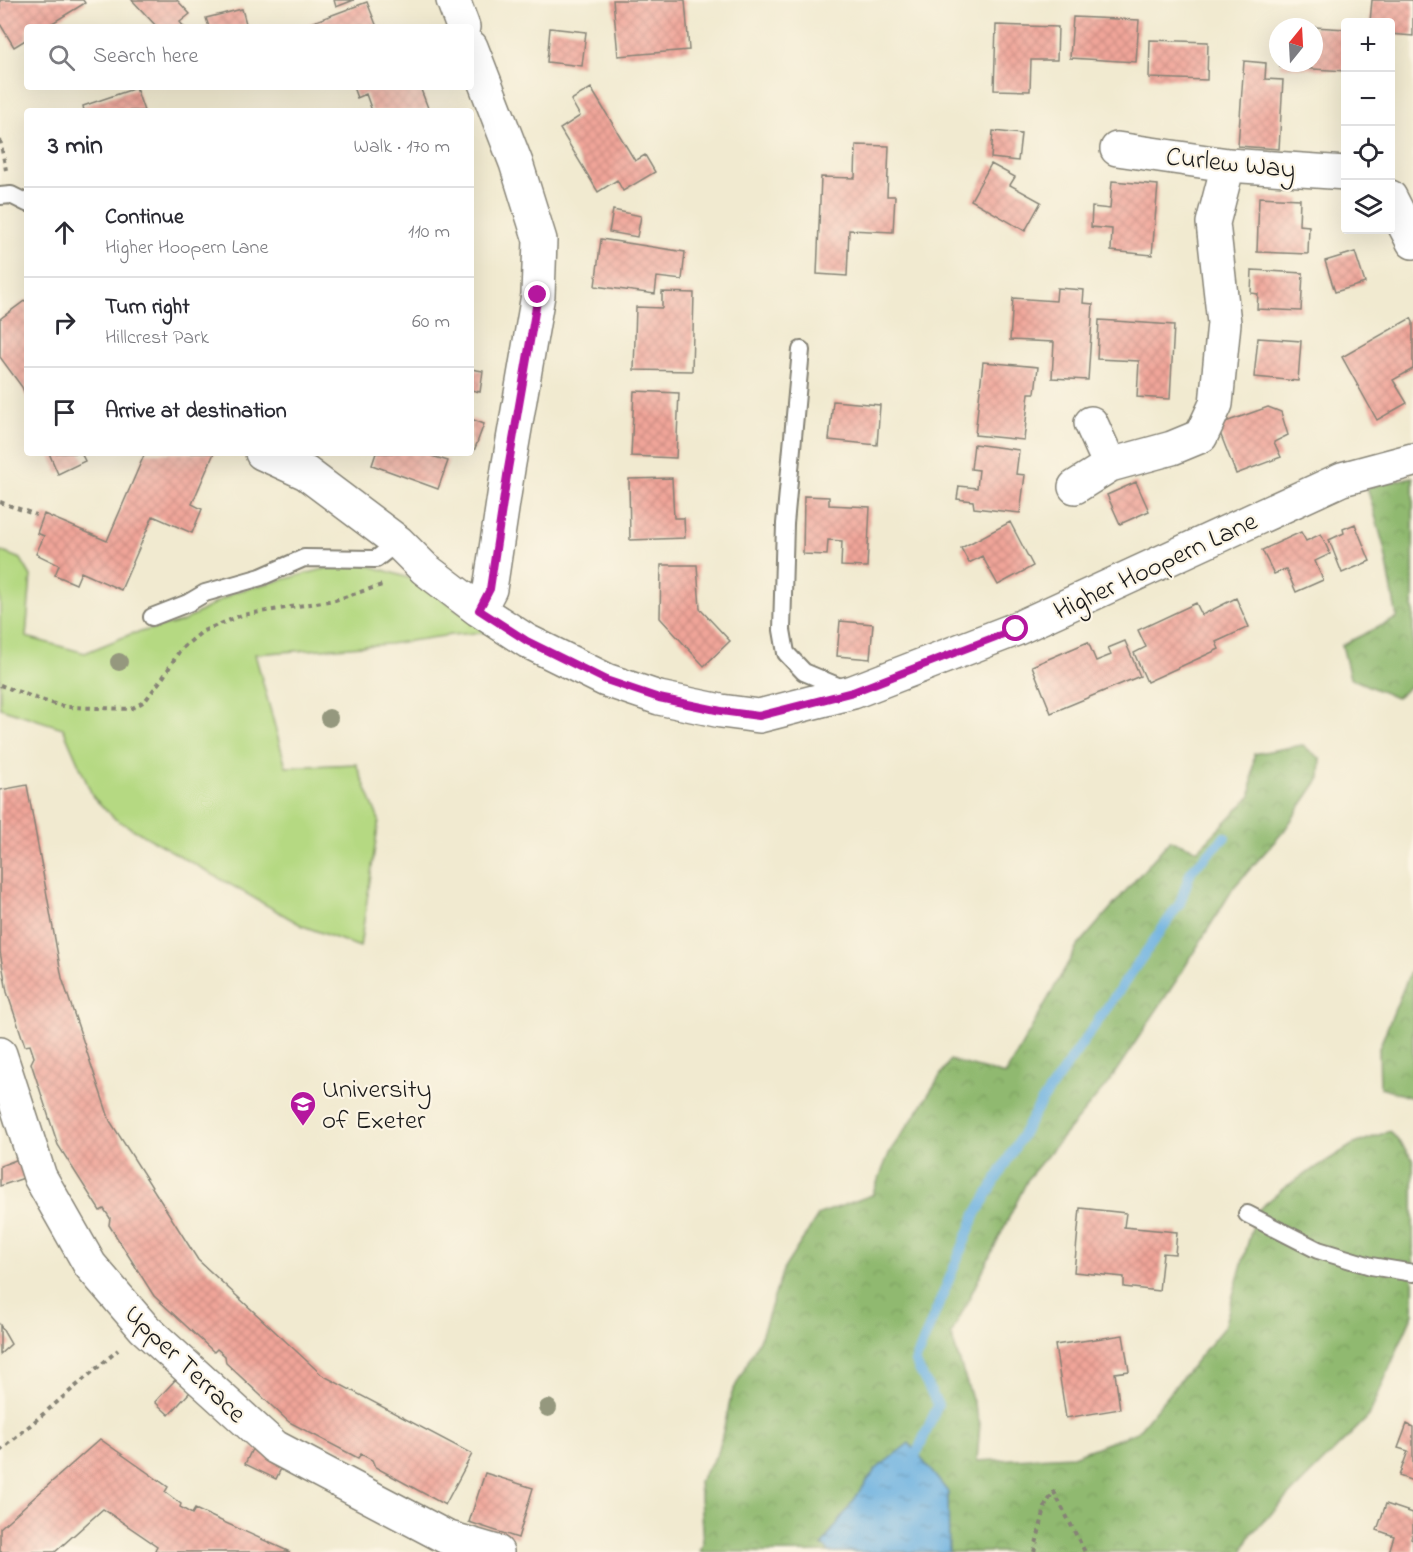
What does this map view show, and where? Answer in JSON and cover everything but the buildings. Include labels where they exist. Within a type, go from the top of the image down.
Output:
[{"type":"street","points":[[453,0],[462,24]]},
{"type":"street","points":[[474,55],[516,163],[540,240],[538,295],[490,589],[479,610]]},
{"type":"street","name":"Curlew Way","points":[[1117,149],[1228,165],[1341,173]]},
{"type":"street","points":[[1075,487],[1110,465],[1172,448],[1201,436],[1216,404],[1224,323],[1213,223],[1228,165]]},
{"type":"street","points":[[1395,207],[1413,242]]},
{"type":"street","points":[[1091,423],[1110,465]]},
{"type":"street","name":"Higher Hoopern Lane","points":[[269,456],[306,473],[398,542],[421,565],[479,610],[527,641],[572,665],[606,680],[659,698],[721,711],[759,716],[853,692],[1016,629],[1342,479],[1413,460]]},
{"type":"street","name":"Upper Terrace","points":[[0,1054],[40,1177],[90,1265],[144,1328],[275,1447],[446,1537],[497,1552]]},
{"type":"lane","points":[[0,196],[11,195],[24,202]]},
{"type":"lane","points":[[801,350],[785,524],[782,630],[786,653],[804,672],[853,692]]},
{"type":"lane","points":[[152,616],[188,603],[205,593],[261,577],[304,558],[376,559],[398,542]]},
{"type":"lane","points":[[1247,1214],[1318,1250],[1371,1266],[1413,1273]]},
{"type":"path","points":[[0,502],[36,515]]},
{"type":"path","points":[[0,684],[66,707],[131,708],[145,701],[180,650],[203,631],[242,615],[335,600],[372,590],[421,565]]},
{"type":"path","points":[[0,1451],[144,1328]]},
{"type":"path","points":[[1034,1552],[1046,1504],[1054,1492],[1085,1552]]},
{"type":"green space","points":[[1413,477],[1413,684],[1396,698],[1350,678],[1342,645],[1397,618],[1384,547],[1367,487]]},
{"type":"green space","points":[[0,551],[21,559],[31,576],[26,637],[85,653],[131,634],[182,622],[235,592],[355,561],[418,581],[488,632],[389,644],[255,654],[286,767],[356,764],[379,820],[360,947],[303,926],[115,819],[93,797],[63,728],[0,708]]},
{"type":"green space","points":[[1302,745],[1321,759],[1320,778],[1284,831],[1234,887],[1178,978],[1109,1082],[1029,1177],[951,1335],[980,1423],[977,1461],[1073,1456],[1137,1432],[1224,1327],[1257,1211],[1285,1187],[1352,1145],[1390,1131],[1413,1159],[1413,1313],[1369,1416],[1252,1533],[1242,1552],[700,1552],[703,1544],[699,1481],[718,1453],[732,1393],[762,1334],[783,1270],[819,1214],[872,1195],[890,1151],[950,1060],[1005,1075],[1077,947],[1170,840],[1198,850],[1251,796],[1254,754]]},
{"type":"green space","points":[[1413,965],[1413,1098],[1380,1088],[1379,1048]]},
{"type":"water","points":[[909,1443],[948,1492],[949,1552],[830,1552],[822,1545],[875,1470]]},
{"type":"waterway","points":[[911,1466],[938,1405],[915,1362],[976,1214],[1040,1104],[1180,903],[1191,871],[1225,837]]},
{"type":"place","name":"University of Exeter","points":[[303,1127]]},
{"type":"route","points":[[538,295],[490,589],[479,610],[527,641],[606,680],[659,698],[721,711],[759,716],[853,692],[1016,629]]}]
